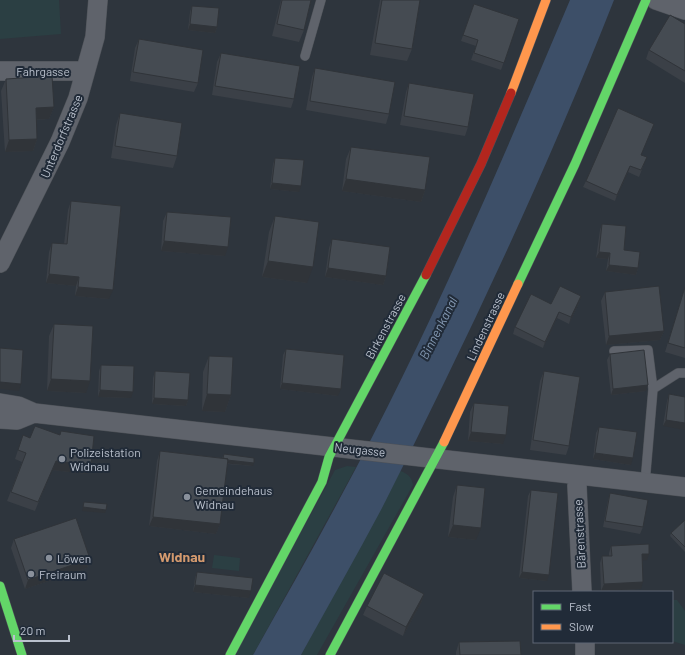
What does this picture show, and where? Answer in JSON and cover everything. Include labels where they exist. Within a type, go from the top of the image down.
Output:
[{"type":"street","name":"Unterdorfstrasse","points":[[0,263],[60,142],[78,98],[95,37],[98,0]]},
{"type":"street","name":"Birkenstrasse","points":[[230,655],[322,482],[329,457],[441,246],[481,164],[507,102],[546,0]]},
{"type":"street","name":"Lindenstrasse","points":[[330,655],[575,164],[646,0]]},
{"type":"street","points":[[656,0],[685,10]]},
{"type":"street","name":"Fahrgasse","points":[[0,71],[85,71]]},
{"type":"street","name":"Neugasse","points":[[0,403],[18,406],[34,413],[685,487]]},
{"type":"street","name":"Neugasse","points":[[0,419],[17,420],[34,413]]},
{"type":"street","name":"Bärenstrasse","points":[[578,475],[577,486],[582,591]]},
{"type":"street","points":[[0,586],[22,655]]},
{"type":"street","points":[[585,643],[585,655]]},
{"type":"lane","points":[[305,56],[321,0]]},
{"type":"lane","points":[[614,351],[648,350],[653,389],[645,483]]},
{"type":"lane","points":[[653,389],[678,373],[685,373]]},
{"type":"green space","points":[[0,0],[59,0],[61,34],[0,39]]},
{"type":"green space","points":[[347,466],[356,467],[253,655],[234,655],[335,470]]},
{"type":"green space","points":[[400,471],[409,476],[413,485],[317,655],[301,655]]},
{"type":"green space","points":[[214,555],[240,558],[239,571],[212,568]]},
{"type":"green space","points":[[673,600],[677,600],[685,611],[685,645],[673,641]]},
{"type":"water","name":"Binnenkanal","points":[[570,0],[614,0],[533,193],[444,383],[382,508],[301,655],[253,655],[329,518],[403,376],[489,189]]},
{"type":"building","points":[[282,0],[311,0],[304,30],[277,24]]},
{"type":"building","points":[[382,0],[420,0],[412,49],[375,43]]},
{"type":"building","points":[[474,4],[519,19],[504,63],[474,53],[478,40],[463,35]]},
{"type":"building","points":[[192,6],[219,8],[217,27],[190,24]]},
{"type":"building","points":[[670,15],[685,24],[685,71],[649,50]]},
{"type":"building","points":[[139,39],[203,50],[198,83],[133,72]]},
{"type":"building","points":[[221,53],[300,66],[294,99],[215,86]]},
{"type":"building","points":[[315,68],[395,82],[389,114],[310,101]]},
{"type":"building","points":[[52,76],[54,107],[36,108],[37,139],[9,140],[6,79]]},
{"type":"building","points":[[409,83],[474,94],[468,127],[404,116]]},
{"type":"building","points":[[618,108],[654,124],[641,155],[647,157],[641,170],[630,166],[617,195],[586,181]]},
{"type":"building","points":[[120,113],[182,123],[177,156],[115,146]]},
{"type":"building","points":[[351,147],[430,157],[425,190],[346,179]]},
{"type":"building","points":[[275,158],[304,160],[301,186],[272,183]]},
{"type":"building","points":[[71,201],[121,206],[113,290],[78,287],[79,277],[49,274],[52,243],[67,244]]},
{"type":"building","points":[[167,212],[231,217],[228,247],[164,241]]},
{"type":"building","points":[[275,216],[319,222],[313,267],[268,261]]},
{"type":"building","points":[[602,224],[626,226],[624,250],[640,252],[638,268],[609,265],[610,253],[599,252]]},
{"type":"building","points":[[332,239],[390,247],[386,276],[328,268]]},
{"type":"building","points":[[560,286],[581,296],[571,317],[559,312],[545,342],[515,327],[531,294],[551,304]]},
{"type":"building","points":[[659,286],[664,331],[609,336],[605,292]]},
{"type":"building","points":[[685,287],[685,348],[668,343]]},
{"type":"building","points":[[54,324],[93,326],[90,381],[51,379]]},
{"type":"building","points":[[0,348],[23,350],[21,384],[0,382]]},
{"type":"building","points":[[286,349],[344,355],[341,389],[282,383]]},
{"type":"building","points":[[644,350],[648,385],[613,389],[610,354]]},
{"type":"building","points":[[209,356],[233,357],[231,395],[207,394]]},
{"type":"building","points":[[101,365],[134,366],[133,392],[100,390]]},
{"type":"building","points":[[155,371],[190,373],[188,400],[154,398]]},
{"type":"building","points":[[544,371],[580,377],[569,446],[533,440]]},
{"type":"building","points":[[669,394],[685,397],[685,423],[666,420]]},
{"type":"building","points":[[474,403],[509,406],[506,435],[471,432]]},
{"type":"building","points":[[35,426],[60,435],[61,431],[94,436],[91,465],[56,461],[38,502],[11,492],[26,453],[18,450],[23,435],[30,438]]},
{"type":"building","points":[[599,427],[637,432],[633,458],[595,453]]},
{"type":"building","name":"Gemeindehaus Widnau","points":[[160,451],[228,459],[220,524],[153,517]]},
{"type":"building","points":[[224,454],[254,458],[254,463],[227,460],[228,459],[223,458]]},
{"type":"building","points":[[457,485],[485,488],[481,528],[453,525]]},
{"type":"building","points":[[531,490],[558,493],[549,575],[522,572]]},
{"type":"building","points":[[610,493],[648,500],[643,527],[605,521]]},
{"type":"building","points":[[84,502],[107,504],[106,510],[83,507]]},
{"type":"building","name":"Löwen","points":[[76,518],[90,559],[28,580],[14,539]]},
{"type":"building","points":[[685,520],[685,547],[671,533]]},
{"type":"building","points":[[649,544],[649,554],[642,554],[643,582],[604,584],[602,556],[612,556],[611,546]]},
{"type":"building","points":[[197,572],[253,578],[251,591],[195,585]]},
{"type":"building","points":[[384,573],[424,594],[406,627],[367,606]]},
{"type":"building","points":[[520,641],[521,655],[460,655],[459,642]]},
{"type":"traffic: fast","points":[[518,284],[575,164],[646,0]]},
{"type":"traffic: fast","points":[[230,655],[322,482],[329,457],[426,275]]},
{"type":"traffic: fast","points":[[330,655],[444,442]]},
{"type":"traffic: fast","points":[[0,586],[22,655]]},
{"type":"traffic: slow","points":[[511,93],[546,0]]},
{"type":"traffic: slow","points":[[444,442],[518,284]]},
{"type":"traffic: jam","points":[[426,275],[481,164],[511,93]]},
{"type":"place","name":"Polizeistation Widnau","points":[[62,459]]},
{"type":"place","name":"Gemeindehaus Widnau","points":[[187,497]]},
{"type":"place","name":"Löwen","points":[[49,558]]},
{"type":"place","name":"Freiraum","points":[[31,574]]},
{"type":"district","name":"Widnau","points":[[182,556]]}]
